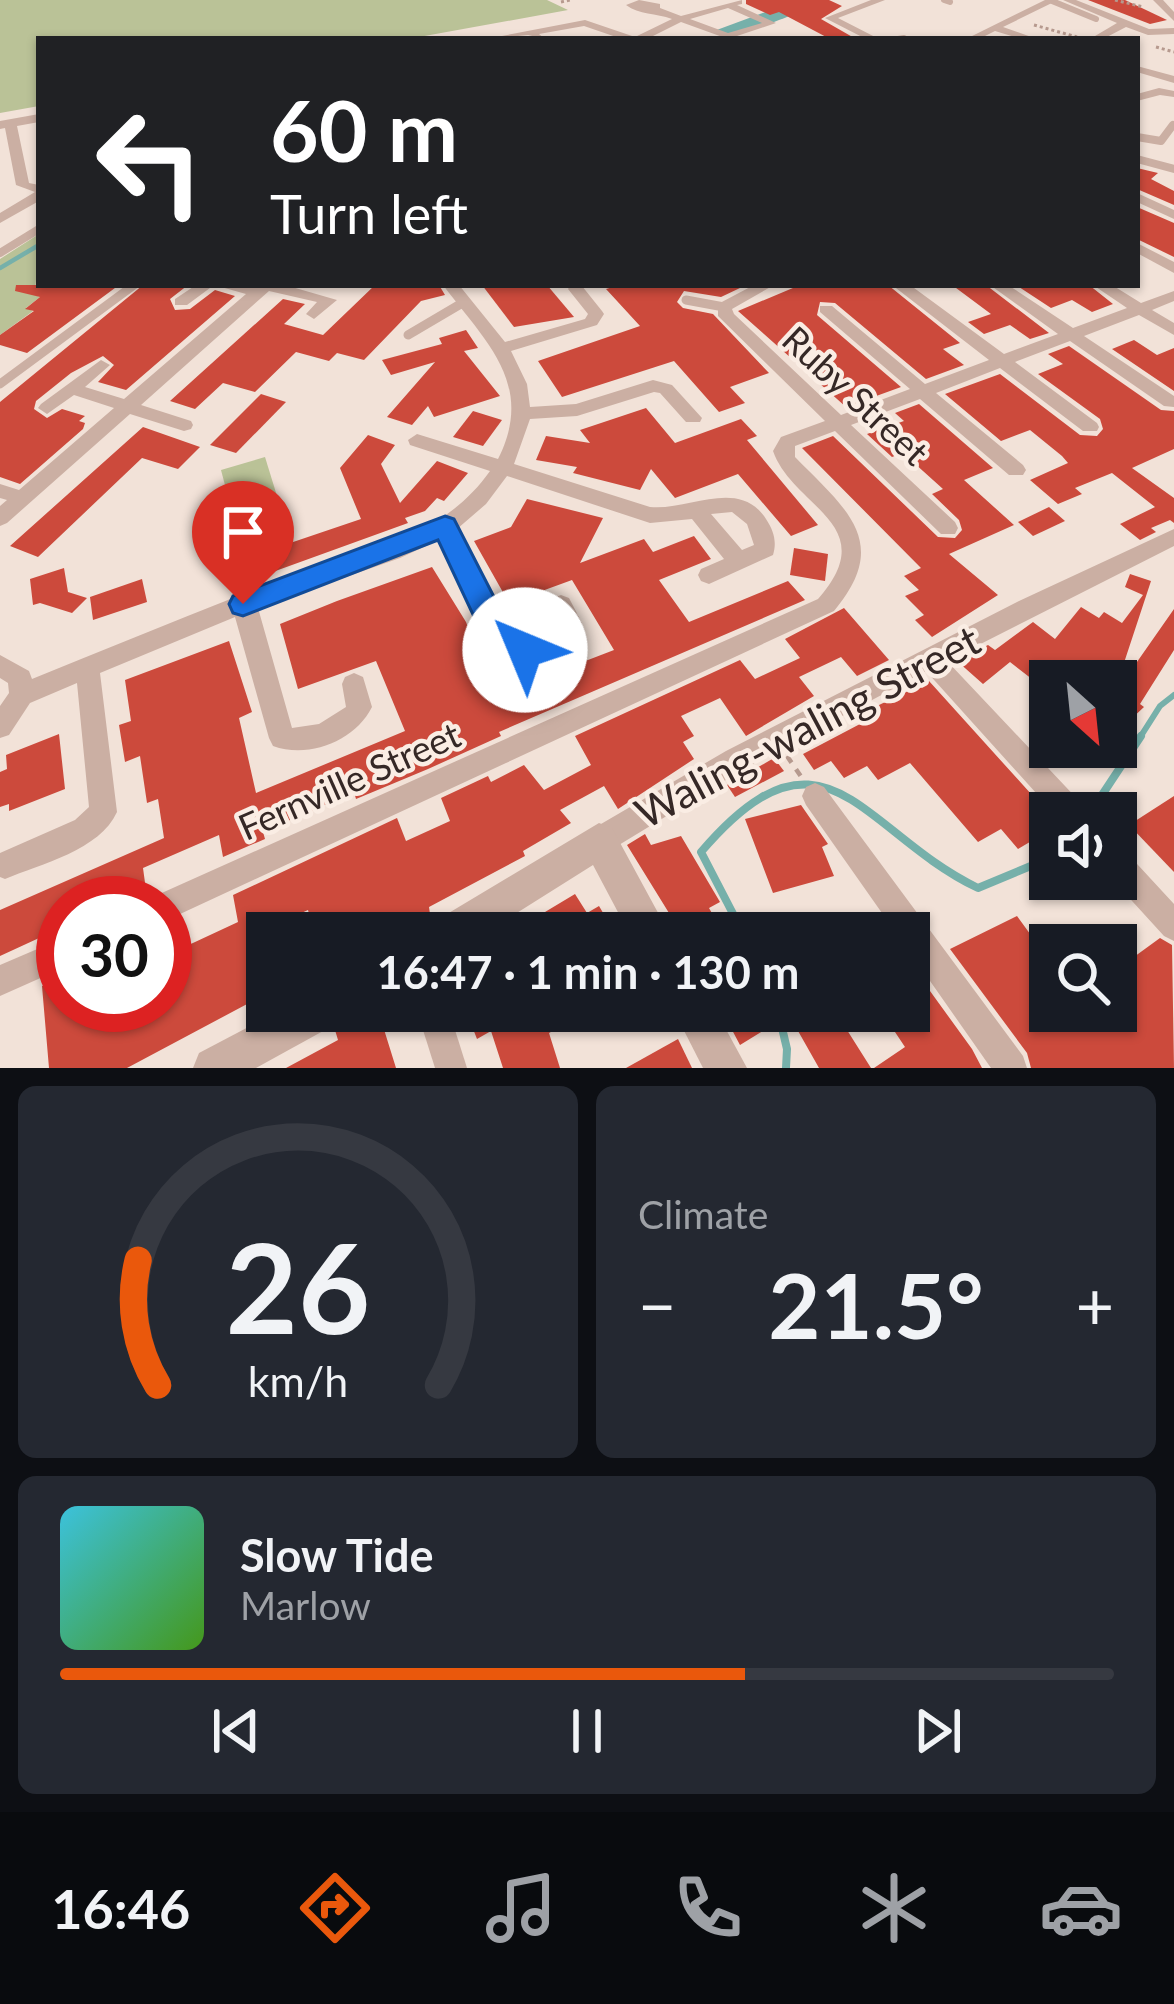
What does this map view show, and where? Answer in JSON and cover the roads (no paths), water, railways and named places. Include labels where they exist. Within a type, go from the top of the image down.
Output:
[{"type":"street","points":[[643,36],[743,0]]},
{"type":"street","points":[[867,36],[832,21],[833,16],[880,0]]},
{"type":"street","points":[[977,36],[1053,0]]},
{"type":"street","points":[[1068,0],[1152,33],[1174,32]]},
{"type":"street","points":[[653,9],[728,35],[771,23],[728,5]]},
{"type":"street","points":[[1159,6],[1174,18]]},
{"type":"street","points":[[535,36],[585,23],[626,36]]},
{"type":"street","points":[[1101,36],[1125,23]]},
{"type":"street","points":[[994,28],[1022,36]]},
{"type":"street","points":[[1153,74],[1170,63]]},
{"type":"street","points":[[1140,70],[1174,80]]},
{"type":"street","points":[[36,119],[5,124],[23,184],[36,190]]},
{"type":"street","points":[[0,219],[36,194]]},
{"type":"street","points":[[1140,198],[1174,215]]},
{"type":"street","points":[[1140,249],[1174,268]]},
{"type":"street","points":[[181,302],[202,288]]},
{"type":"street","points":[[0,518],[263,288],[329,300],[314,314]]},
{"type":"street","points":[[724,307],[754,288]]},
{"type":"street","points":[[904,288],[1090,427]]},
{"type":"street","points":[[1002,288],[1166,404]]},
{"type":"street","points":[[1106,288],[1174,330]]},
{"type":"street","points":[[500,349],[591,322],[596,314],[576,289]]},
{"type":"street","points":[[0,727],[21,695],[445,526],[501,470],[519,432],[522,413],[518,380],[457,294]]},
{"type":"street","points":[[835,422],[1174,296]]},
{"type":"street","name":"Ruby Street","points":[[724,307],[730,321],[948,528]]},
{"type":"street","points":[[826,309],[1016,470]]},
{"type":"street","points":[[47,408],[100,364]]},
{"type":"street","points":[[522,413],[577,410],[653,386],[670,392],[693,418]]},
{"type":"street","points":[[71,388],[184,425]]},
{"type":"street","name":"Fernville Street","points":[[192,894],[826,605],[847,581],[853,551],[836,512],[783,455],[788,442],[835,422]]},
{"type":"street","points":[[417,440],[650,515],[698,513],[733,504],[763,530],[765,549],[709,575]]},
{"type":"street","points":[[0,491],[23,498]]},
{"type":"street","points":[[698,513],[739,562]]},
{"type":"street","points":[[445,526],[506,648],[525,650],[566,632],[571,622],[562,604]]},
{"type":"street","name":"Waling-waling Street","points":[[484,912],[684,788],[1027,607],[1174,537]]},
{"type":"street","points":[[243,604],[282,738],[302,740],[353,718],[360,707],[354,685]]},
{"type":"street","points":[[932,661],[1053,792]]},
{"type":"street","points":[[0,665],[20,678],[21,695]]},
{"type":"street","points":[[4,865],[85,830],[103,812],[87,668]]},
{"type":"street","points":[[815,796],[1011,1068]]},
{"type":"street","points":[[599,841],[638,912]]},
{"type":"street","points":[[1137,885],[1174,926]]},
{"type":"street","points":[[0,981],[36,964]]},
{"type":"street","points":[[214,1068],[281,1032]]},
{"type":"street","points":[[440,1032],[452,1068]]},
{"type":"street","points":[[706,1032],[726,1068]]},
{"type":"lane","points":[[1053,0],[1096,19]]},
{"type":"lane","points":[[1076,20],[1086,15]]},
{"type":"lane","points":[[1140,138],[1161,141],[1173,124]]},
{"type":"lane","points":[[1140,160],[1174,169]]},
{"type":"lane","points":[[0,253],[36,231]]},
{"type":"lane","points":[[0,384],[130,288]]},
{"type":"lane","points":[[408,335],[457,294]]},
{"type":"lane","points":[[686,300],[724,307]]},
{"type":"waterway","points":[[771,17],[812,0]]},
{"type":"waterway","points":[[723,31],[759,20]]},
{"type":"waterway","points":[[0,268],[36,247]]},
{"type":"waterway","points":[[1139,739],[1160,706],[1174,695]]},
{"type":"waterway","points":[[1104,792],[1141,736]]},
{"type":"waterway","points":[[732,912],[701,852],[744,810],[780,789],[812,785],[842,795],[978,888],[1029,867]]},
{"type":"waterway","points":[[783,1032],[786,1068]]}]
